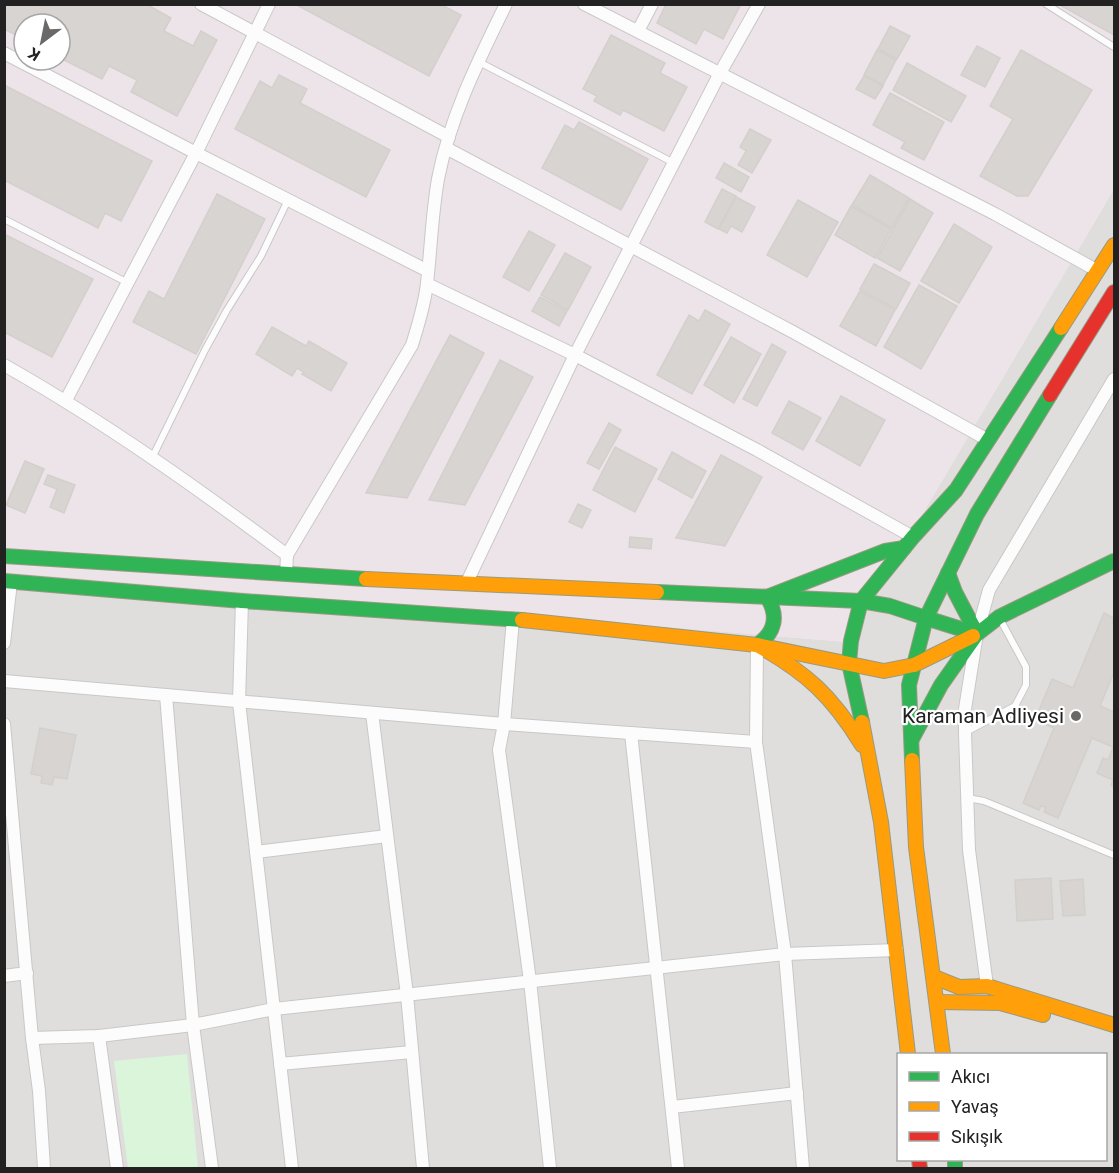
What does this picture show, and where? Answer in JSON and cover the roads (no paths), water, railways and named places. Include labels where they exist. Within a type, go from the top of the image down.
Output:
[{"type":"main road","points":[[908,1053],[881,822],[870,758],[849,663],[851,641],[861,602],[909,542],[956,490],[1114,245]]},
{"type":"main road","points":[[943,1053],[916,847],[909,685],[926,618],[977,514],[1114,292]]},
{"type":"main road","points":[[767,597],[909,542]]},
{"type":"main road","points":[[4,556],[286,575],[861,602],[890,606],[977,634]]},
{"type":"main road","points":[[8,581],[242,601],[513,619],[757,645],[884,671],[914,665],[977,634],[999,617],[1114,561]]},
{"type":"main road","points":[[948,573],[955,592],[977,634]]},
{"type":"main road","points":[[757,645],[768,637],[774,626],[775,613],[767,597]]},
{"type":"main road","points":[[911,743],[941,685],[977,634]]},
{"type":"main road","points":[[757,645],[790,663],[825,691],[849,722],[870,758]]},
{"type":"main road","points":[[934,977],[959,987],[987,986],[1114,1025]]},
{"type":"main road","points":[[938,1002],[1000,1003],[1114,1034]]},
{"type":"street","points":[[201,4],[633,247],[988,440]]},
{"type":"street","points":[[66,400],[196,153],[268,4]]},
{"type":"street","points":[[584,4],[995,214],[1098,271]]},
{"type":"street","points":[[638,32],[652,4]]},
{"type":"street","points":[[466,582],[575,356],[633,247],[720,73],[759,4]]},
{"type":"street","points":[[286,575],[287,555],[412,345],[421,317],[428,278],[430,242],[439,177],[453,121],[503,5]]},
{"type":"street","points":[[4,53],[757,450],[909,542]]},
{"type":"street","points":[[4,365],[66,400],[208,497],[287,555]]},
{"type":"street","points":[[987,986],[969,850],[965,733],[965,709],[977,634],[989,590],[1114,379]]},
{"type":"street","points":[[4,643],[8,581]]},
{"type":"street","points":[[242,601],[239,702],[292,1168]]},
{"type":"street","points":[[513,619],[504,724],[499,750],[530,981],[550,1168]]},
{"type":"street","points":[[757,645],[756,742],[785,954],[803,1168]]},
{"type":"street","points":[[4,681],[504,724],[756,742]]},
{"type":"street","points":[[166,695],[193,1025],[212,1168]]},
{"type":"street","points":[[372,713],[406,995],[423,1168]]},
{"type":"street","points":[[4,724],[39,1091],[44,1168]]},
{"type":"street","points":[[631,733],[678,1168]]},
{"type":"street","points":[[256,852],[387,836]]},
{"type":"street","points":[[33,1038],[99,1036],[193,1025],[274,1009],[785,954],[897,950]]},
{"type":"street","points":[[4,976],[27,973]]},
{"type":"street","points":[[99,1036],[117,1168]]},
{"type":"street","points":[[280,1064],[412,1052]]},
{"type":"street","points":[[672,1107],[798,1093]]},
{"type":"lane","points":[[1046,4],[1114,47]]},
{"type":"lane","points":[[478,62],[674,163]]},
{"type":"lane","points":[[152,458],[205,350],[261,256],[288,201]]},
{"type":"lane","points":[[4,219],[128,283]]},
{"type":"lane","points":[[965,733],[1015,706],[1026,685],[1026,667],[999,617]]},
{"type":"lane","points":[[967,798],[984,801],[1114,855]]},
{"type":"place","name":"Karaman Adliyesi","points":[[1076,716]]}]
